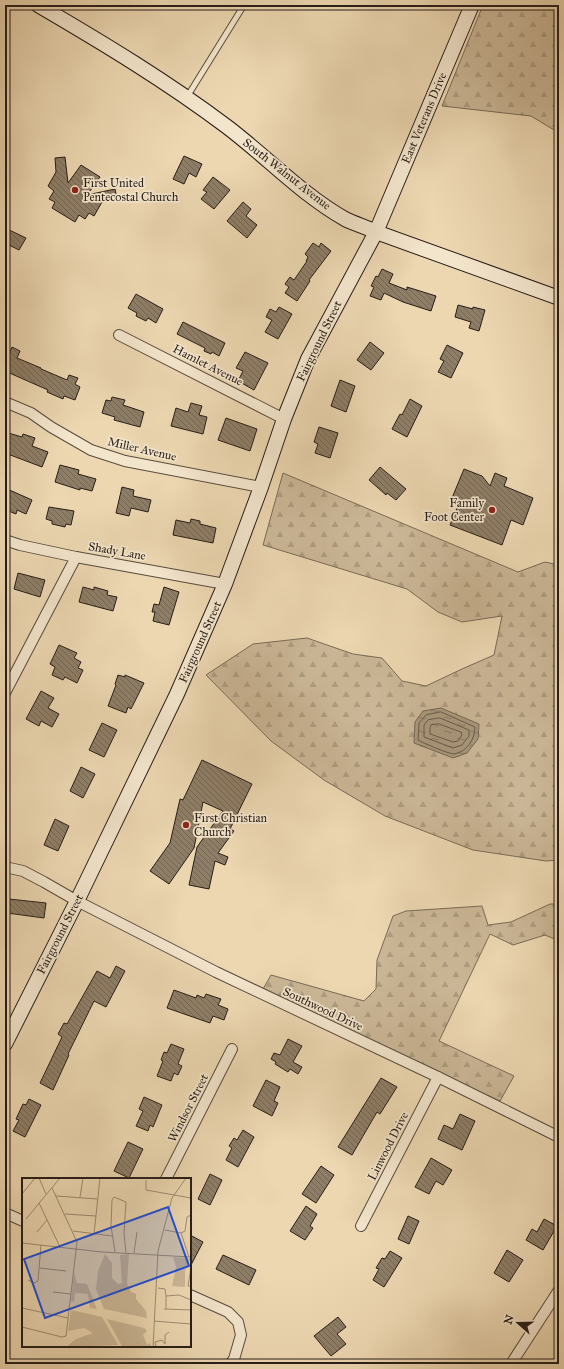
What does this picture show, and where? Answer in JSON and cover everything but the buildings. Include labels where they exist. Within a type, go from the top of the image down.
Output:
[{"type":"street","name":"South Walnut Avenue","points":[[38,5],[138,65],[187,97],[229,128],[317,200],[346,219],[376,232],[559,298]]},
{"type":"street","name":"East Veterans Drive","points":[[376,232],[472,5]]},
{"type":"street","name":"Fairground Street","points":[[5,1044],[9,1027],[76,901],[177,694],[225,584],[261,487],[284,419],[308,359],[376,232]]},
{"type":"street","name":"Hamlet Avenue","points":[[120,335],[284,419]]},
{"type":"street","name":"Miller Avenue","points":[[5,402],[31,413],[51,427],[91,450],[125,461],[261,487]]},
{"type":"street","name":"Shady Lane","points":[[5,540],[20,545],[76,557],[225,584]]},
{"type":"street","points":[[5,693],[76,557]]},
{"type":"street","name":"Southwood Drive","points":[[5,867],[23,871],[76,901],[216,972],[438,1077],[559,1137]]},
{"type":"street","name":"Windsor Street","points":[[167,1178],[232,1049]]},
{"type":"street","name":"Linwood Drive","points":[[361,1226],[438,1077]]},
{"type":"street","points":[[5,1213],[22,1221]]},
{"type":"street","points":[[511,1364],[559,1290]]},
{"type":"street","points":[[191,1295],[228,1312],[238,1322],[241,1335],[234,1359],[230,1364]]},
{"type":"lane","points":[[187,97],[244,5]]},
{"type":"green space","points":[[483,5],[554,5],[559,16],[559,133],[531,116],[442,106]]},
{"type":"green space","points":[[283,473],[518,572],[545,562],[559,565],[559,860],[546,861],[473,850],[385,816],[324,780],[271,741],[206,675],[253,644],[307,638],[353,654],[382,658],[402,681],[426,686],[494,655],[502,616],[462,622],[438,612],[407,589],[263,545]]},
{"type":"green space","points":[[550,904],[559,904],[559,941],[545,935],[513,945],[490,934],[439,1041],[514,1076],[500,1101],[263,989],[271,975],[364,1001],[376,989],[377,960],[393,916],[406,911],[482,906],[488,925],[511,922]]},
{"type":"water","points":[[441,708],[479,724],[478,739],[467,753],[453,758],[414,743],[415,722],[423,711]]},
{"type":"place","name":"First United Pentecostal Church","points":[[75,190]]},
{"type":"place","name":"Family Foot Center","points":[[492,510]]},
{"type":"place","name":"First Christian Church","points":[[186,825]]}]
